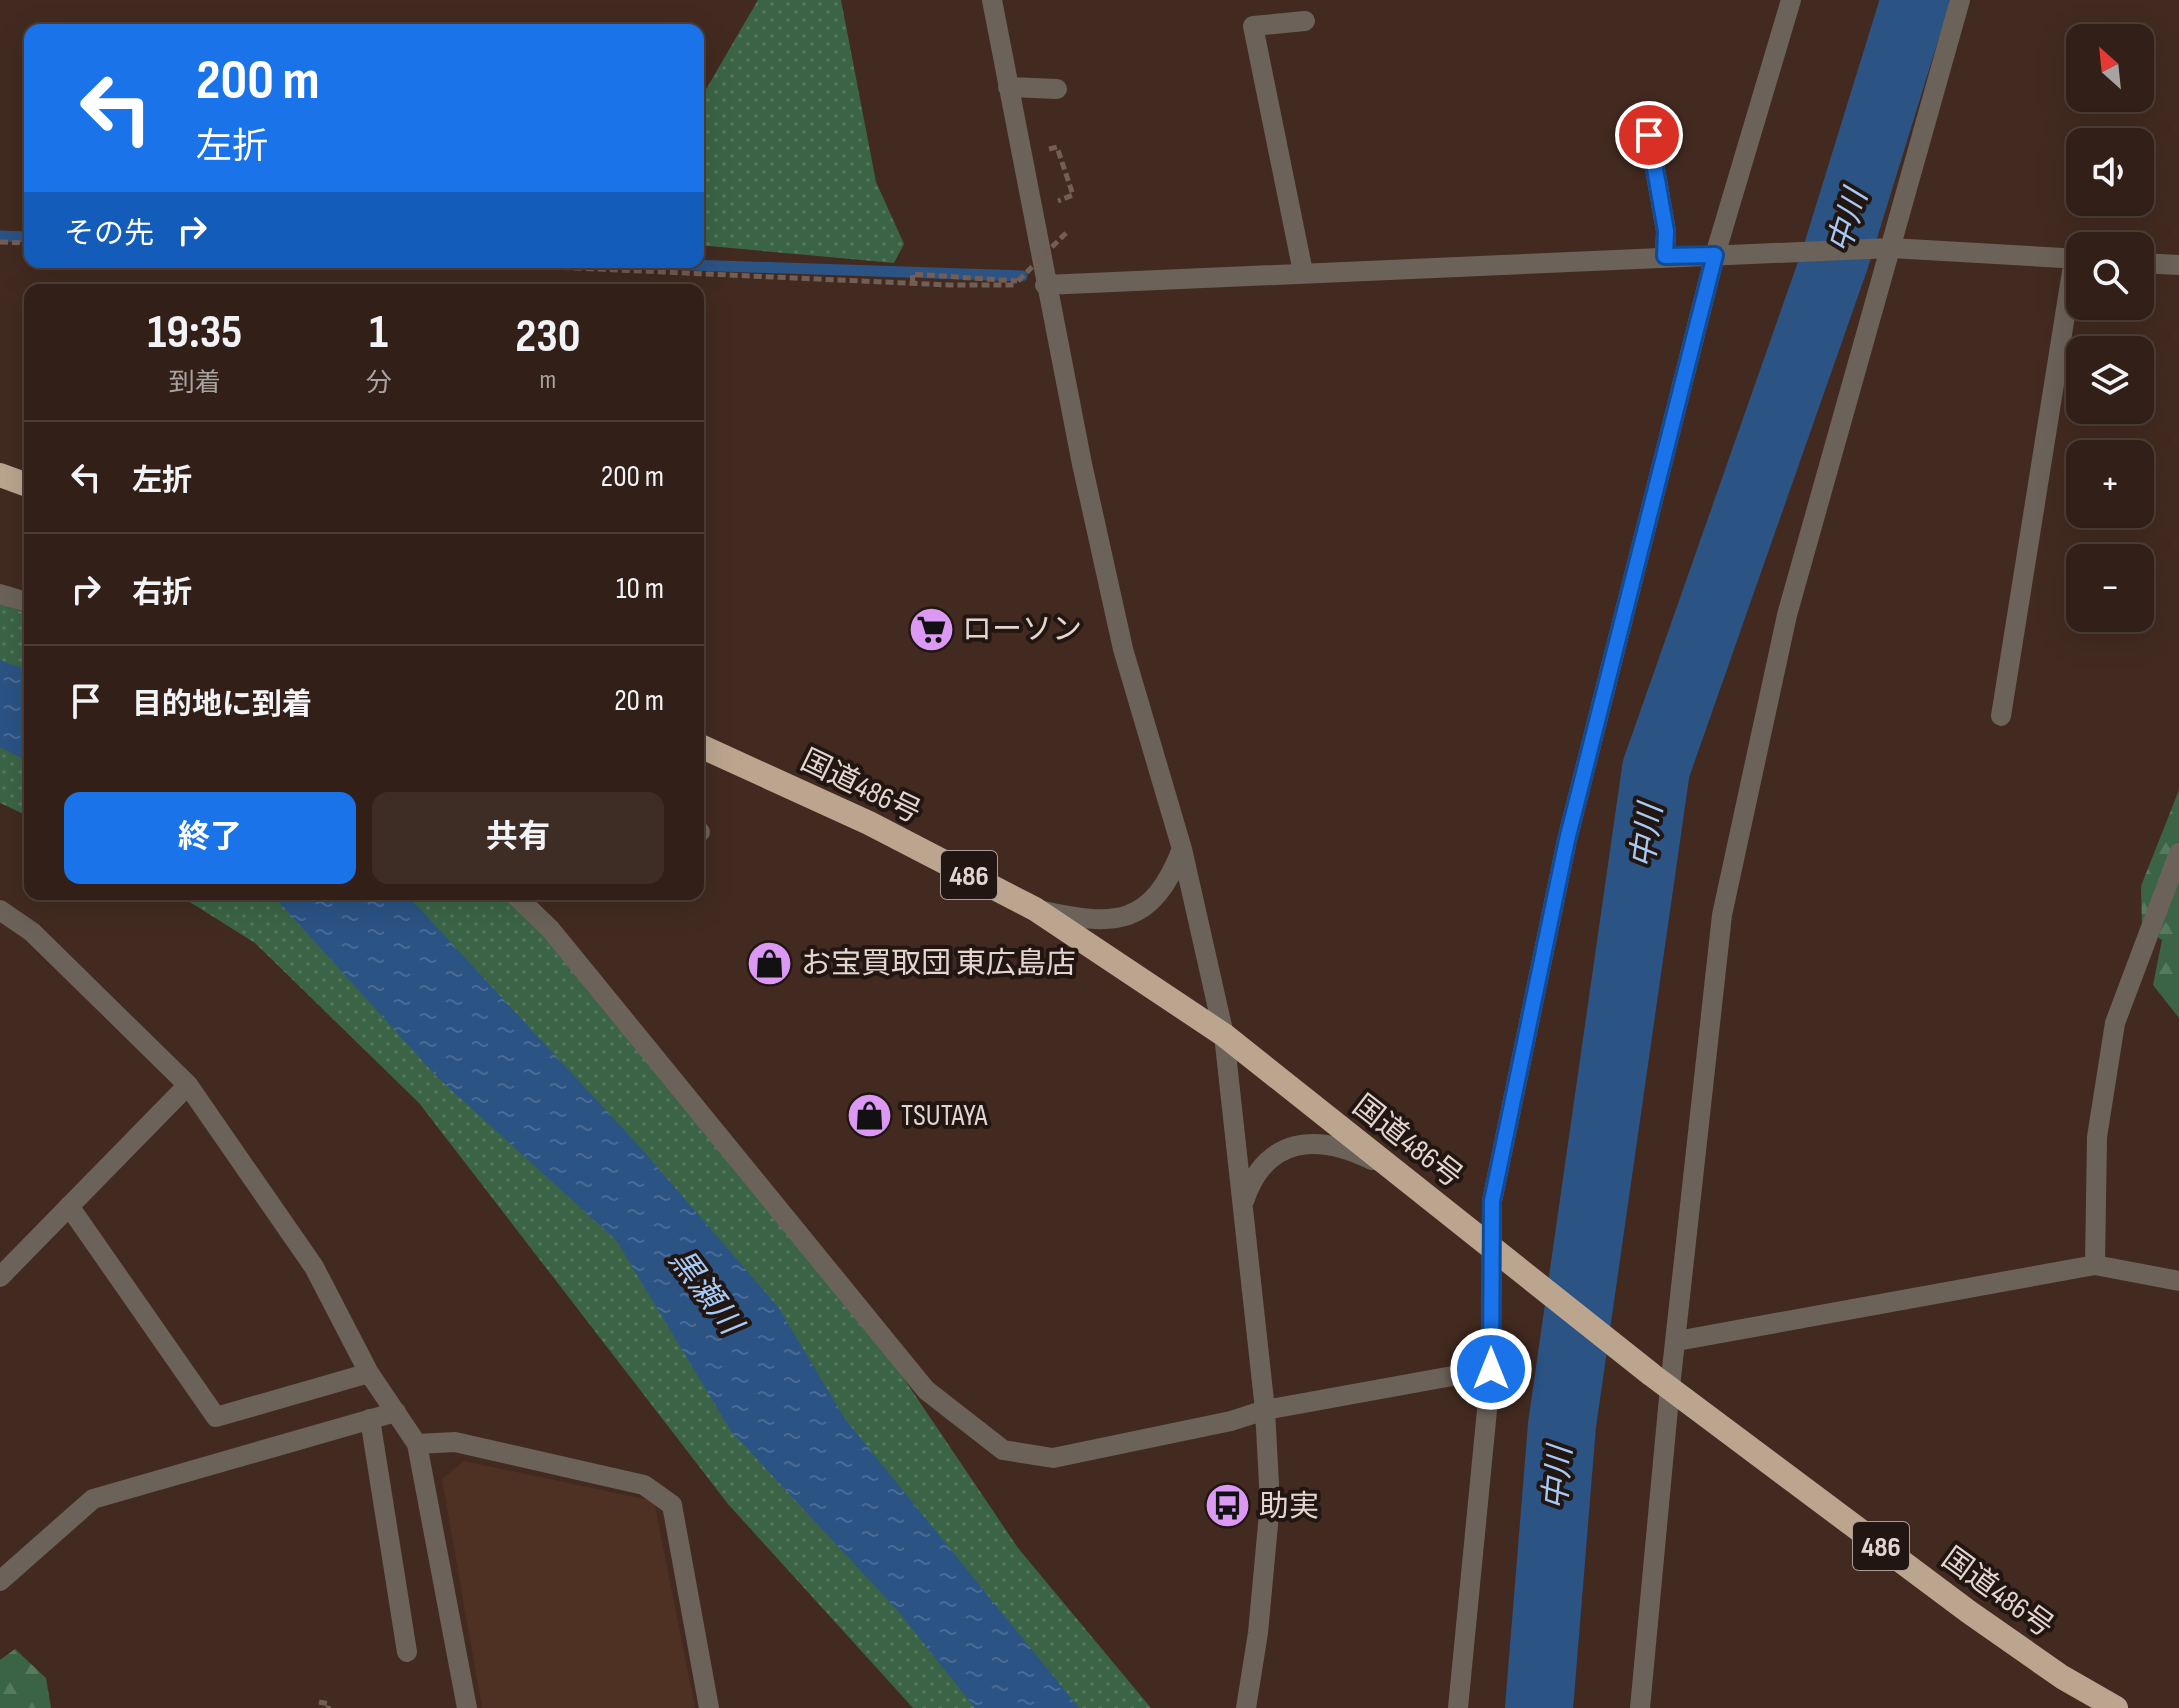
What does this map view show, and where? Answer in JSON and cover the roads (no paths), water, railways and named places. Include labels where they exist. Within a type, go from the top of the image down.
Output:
[{"type":"highway","points":[[0,475],[24,484]]},
{"type":"highway","name":"国道486号","points":[[704,748],[869,823],[1035,909],[1224,1035],[1661,1381],[1969,1612],[2062,1677],[2116,1708]]},
{"type":"street","points":[[992,0],[1045,285],[1123,649],[1182,849],[1224,1035],[1265,1410],[1270,1503],[1258,1633],[1246,1708]]},
{"type":"street","points":[[1458,1708],[1501,1254],[1492,1201],[1567,840],[1715,255],[1791,0]]},
{"type":"street","points":[[1640,1708],[1661,1381],[1677,1341],[1722,915],[1787,615],[1960,0]]},
{"type":"street","points":[[1303,272],[1253,26],[1305,21]]},
{"type":"street","points":[[1008,87],[1057,89]]},
{"type":"street","points":[[1649,135],[1666,231],[1665,256]]},
{"type":"street","points":[[1045,285],[1891,248],[2066,258]]},
{"type":"street","points":[[2154,264],[2179,265]]},
{"type":"street","points":[[2001,716],[2067,320]]},
{"type":"street","points":[[0,594],[24,601]]},
{"type":"street","points":[[1035,909],[1094,922],[1140,910],[1171,878],[1182,849]]},
{"type":"street","points":[[2095,1265],[2097,1137],[2115,1023],[2167,877],[2179,853]]},
{"type":"street","points":[[520,900],[551,930],[926,1390],[1003,1450],[1053,1458],[1231,1421],[1265,1410],[1491,1369]]},
{"type":"street","points":[[0,910],[32,932],[188,1085],[314,1267],[369,1373],[417,1444],[467,1708]]},
{"type":"street","points":[[0,1277],[188,1085]]},
{"type":"street","points":[[1242,1206],[1252,1176],[1262,1163],[1295,1146],[1330,1143],[1394,1170]]},
{"type":"street","points":[[69,1206],[216,1417],[369,1373]]},
{"type":"street","points":[[1677,1341],[2095,1265],[2179,1281]]},
{"type":"street","points":[[0,1581],[93,1499],[396,1412]]},
{"type":"street","points":[[370,1419],[407,1652]]},
{"type":"street","points":[[417,1444],[455,1442],[644,1485],[672,1505],[709,1708]]},
{"type":"water","points":[[0,660],[24,669],[24,760],[0,747]]},
{"type":"water","name":"黒瀬川","points":[[277,900],[412,900],[639,1146],[778,1307],[845,1419],[1079,1708],[975,1708],[898,1611],[731,1431],[616,1240],[437,1077]]},
{"type":"waterway","name":"中川","points":[[1539,1708],[1562,1425],[1656,769],[1835,259],[1915,0]]},
{"type":"waterway","points":[[0,236],[24,237]]},
{"type":"waterway","points":[[704,265],[1022,276]]},
{"type":"place","name":"ローソン","points":[[931,629]]},
{"type":"place","name":"お宝買取団 東広島店","points":[[770,963]]},
{"type":"place","name":"TSUTAYA","points":[[870,1115]]},
{"type":"place","name":"助実","points":[[1228,1506]]}]
